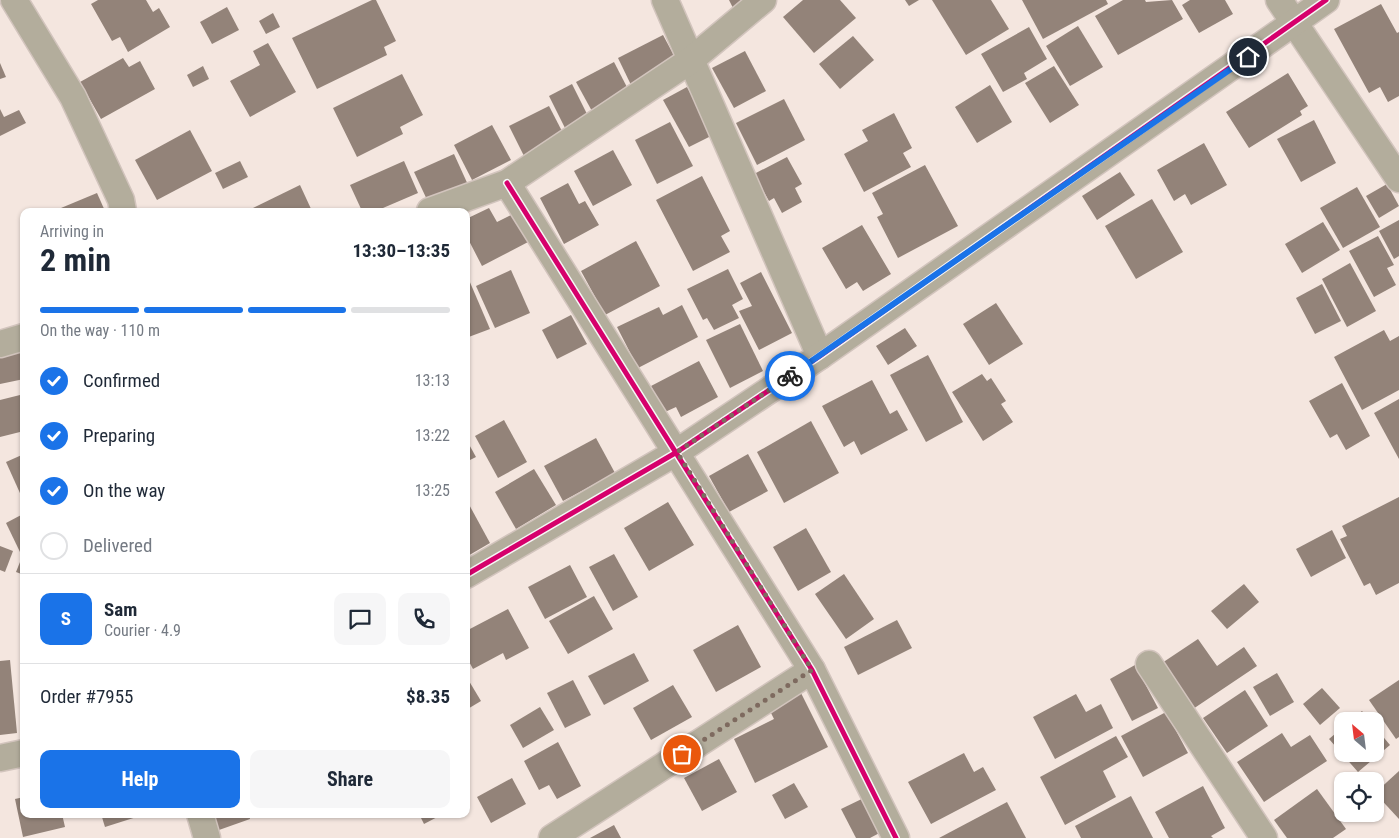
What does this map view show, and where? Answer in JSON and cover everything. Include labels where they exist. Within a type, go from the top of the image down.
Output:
[{"type":"street","points":[[14,0],[73,97],[121,200],[122,208]]},
{"type":"street","points":[[665,0],[820,356]]},
{"type":"street","points":[[438,208],[507,183],[690,60],[763,0]]},
{"type":"street","points":[[1279,0],[1399,179]]},
{"type":"street","points":[[470,573],[677,452],[820,356],[1295,24],[1326,0]]},
{"type":"street","points":[[507,183],[812,670],[896,838]]},
{"type":"street","points":[[0,344],[20,337]]},
{"type":"street","points":[[1149,664],[1264,838]]},
{"type":"street","points":[[552,838],[812,670]]},
{"type":"street","points":[[0,758],[20,753]]},
{"type":"street","points":[[201,818],[207,838]]},
{"type":"building","points":[[98,0],[146,0],[153,12],[159,8],[170,27],[128,52],[120,37],[112,41],[91,4]]},
{"type":"building","points":[[372,0],[376,0],[396,41],[384,47],[387,55],[317,89],[292,38]]},
{"type":"building","points":[[729,0],[749,0],[733,8]]},
{"type":"building","points":[[803,0],[840,0],[856,18],[814,53],[783,17]]},
{"type":"building","points":[[905,0],[919,0],[909,6]]},
{"type":"building","points":[[932,0],[991,0],[1009,29],[966,55]]},
{"type":"building","points":[[1022,0],[1106,0],[1108,4],[1043,39]]},
{"type":"building","points":[[1123,0],[1145,0],[1146,2],[1172,0],[1183,19],[1118,55],[1095,16]]},
{"type":"building","points":[[1190,0],[1225,0],[1233,14],[1199,33],[1182,5]]},
{"type":"building","points":[[1381,4],[1397,33],[1399,32],[1399,96],[1388,102],[1380,87],[1369,93],[1334,29]]},
{"type":"building","points":[[227,7],[239,30],[212,44],[200,22]]},
{"type":"building","points":[[273,13],[280,27],[266,34],[259,21]]},
{"type":"building","points":[[1078,26],[1103,67],[1070,86],[1046,46]]},
{"type":"building","points":[[1029,27],[1047,59],[1024,73],[1027,79],[1003,92],[981,54]]},
{"type":"building","points":[[663,35],[678,63],[632,87],[618,58]]},
{"type":"building","points":[[853,36],[874,60],[840,89],[819,64]]},
{"type":"building","points":[[268,43],[296,92],[250,117],[230,81],[260,65],[253,51]]},
{"type":"building","points":[[745,51],[766,91],[734,108],[712,68]]},
{"type":"building","points":[[123,58],[129,67],[140,61],[155,89],[101,119],[80,82]]},
{"type":"building","points":[[614,62],[630,93],[593,113],[576,82]]},
{"type":"building","points":[[0,63],[6,77],[0,79]]},
{"type":"building","points":[[203,66],[209,79],[193,87],[187,75]]},
{"type":"building","points":[[1054,66],[1079,105],[1050,123],[1025,83]]},
{"type":"building","points":[[1288,73],[1308,106],[1300,111],[1302,115],[1249,148],[1226,112]]},
{"type":"building","points":[[402,74],[423,115],[400,127],[403,134],[357,157],[333,108]]},
{"type":"building","points":[[572,84],[589,118],[566,130],[549,96]]},
{"type":"building","points":[[990,85],[1012,122],[977,143],[955,107]]},
{"type":"building","points":[[687,87],[713,135],[689,147],[663,100]]},
{"type":"building","points":[[784,99],[805,140],[757,165],[736,123]]},
{"type":"building","points":[[549,106],[565,137],[525,158],[509,126]]},
{"type":"building","points":[[0,109],[4,117],[19,110],[26,123],[0,136]]},
{"type":"building","points":[[894,113],[912,148],[903,153],[911,167],[864,192],[844,154],[868,141],[862,130]]},
{"type":"building","points":[[1314,120],[1336,163],[1301,182],[1277,139]]},
{"type":"building","points":[[670,122],[693,166],[657,184],[635,140]]},
{"type":"building","points":[[492,125],[511,160],[472,180],[454,145]]},
{"type":"building","points":[[190,130],[212,171],[157,200],[135,160]]},
{"type":"building","points":[[1204,143],[1227,185],[1191,205],[1185,194],[1174,201],[1157,170]]},
{"type":"building","points":[[613,150],[632,185],[593,206],[574,171]]},
{"type":"building","points":[[454,154],[469,187],[429,204],[414,172]]},
{"type":"building","points":[[787,157],[802,184],[795,188],[802,202],[782,213],[774,198],[769,201],[754,174]]},
{"type":"building","points":[[240,161],[248,177],[223,189],[215,173]]},
{"type":"building","points":[[404,161],[418,193],[383,208],[361,208],[350,185]]},
{"type":"building","points":[[925,165],[958,226],[898,258],[877,217],[883,214],[872,193]]},
{"type":"building","points":[[1120,172],[1135,195],[1097,220],[1082,196]]},
{"type":"building","points":[[702,176],[730,231],[721,236],[730,252],[693,271],[656,200]]},
{"type":"building","points":[[568,183],[579,204],[585,201],[599,225],[564,244],[540,198]]},
{"type":"building","points":[[1387,184],[1399,206],[1379,218],[1366,196]]},
{"type":"building","points":[[300,185],[311,208],[253,208]]},
{"type":"building","points":[[1357,187],[1380,227],[1343,248],[1320,208]]},
{"type":"building","points":[[97,193],[104,208],[61,208]]},
{"type":"building","points":[[1152,199],[1183,252],[1136,279],[1105,226]]},
{"type":"building","points":[[489,208],[497,222],[515,213],[530,241],[482,266],[470,243],[470,217]]},
{"type":"building","points":[[1399,220],[1399,256],[1394,259],[1379,231]]},
{"type":"building","points":[[1323,222],[1340,250],[1302,273],[1285,244]]},
{"type":"building","points":[[862,225],[891,274],[863,291],[857,282],[846,289],[822,248]]},
{"type":"building","points":[[1378,236],[1394,265],[1387,268],[1396,285],[1374,297],[1349,251]]},
{"type":"building","points":[[636,241],[660,286],[605,315],[581,271]]},
{"type":"building","points":[[1350,263],[1376,311],[1347,327],[1322,279]]},
{"type":"building","points":[[728,269],[743,299],[732,305],[739,318],[714,330],[707,318],[703,320],[687,289]]},
{"type":"building","points":[[511,270],[530,313],[495,328],[476,286]]},
{"type":"building","points":[[761,272],[792,333],[759,350],[739,311],[752,306],[740,283]]},
{"type":"building","points":[[470,282],[490,329],[470,336]]},
{"type":"building","points":[[1322,284],[1341,321],[1315,334],[1296,298]]},
{"type":"building","points":[[996,303],[1023,344],[989,365],[963,324]]},
{"type":"building","points":[[682,305],[698,337],[638,368],[617,327],[659,307],[663,315]]},
{"type":"building","points":[[571,315],[587,344],[557,359],[542,330]]},
{"type":"building","points":[[740,324],[763,371],[730,388],[706,340]]},
{"type":"building","points":[[905,328],[917,346],[888,365],[876,346]]},
{"type":"building","points":[[1384,330],[1390,341],[1399,336],[1399,390],[1362,410],[1334,357]]},
{"type":"building","points":[[20,347],[20,380],[0,384],[0,351]]},
{"type":"building","points":[[928,355],[963,422],[926,442],[890,375]]},
{"type":"building","points":[[699,361],[718,397],[681,417],[676,407],[665,412],[651,386]]},
{"type":"building","points":[[982,374],[987,381],[991,378],[1006,401],[1001,404],[1013,422],[983,441],[952,392]]},
{"type":"building","points":[[872,380],[890,414],[897,410],[908,430],[861,455],[854,441],[844,447],[822,406]]},
{"type":"building","points":[[1342,383],[1370,436],[1346,450],[1337,434],[1330,438],[1309,401]]},
{"type":"building","points":[[20,395],[20,432],[0,437],[0,400]]},
{"type":"building","points":[[1399,399],[1399,459],[1374,413]]},
{"type":"building","points":[[504,420],[527,462],[498,478],[475,436]]},
{"type":"building","points":[[811,421],[839,473],[784,503],[757,452]]},
{"type":"building","points":[[596,438],[615,473],[563,501],[544,466]]},
{"type":"building","points":[[470,446],[476,457],[470,460]]},
{"type":"building","points":[[748,454],[768,491],[729,512],[709,476]]},
{"type":"building","points":[[20,456],[20,493],[6,462]]},
{"type":"building","points":[[534,469],[556,505],[516,529],[495,492]]},
{"type":"building","points":[[1399,497],[1399,583],[1376,595],[1370,583],[1364,586],[1340,539],[1347,536],[1342,526]]},
{"type":"building","points":[[668,502],[694,545],[649,571],[624,528]]},
{"type":"building","points":[[470,506],[490,543],[470,555]]},
{"type":"building","points":[[20,516],[20,552],[6,523]]},
{"type":"building","points":[[806,528],[831,572],[798,591],[773,547]]},
{"type":"building","points":[[1332,530],[1346,558],[1311,577],[1296,549]]},
{"type":"building","points":[[0,546],[13,551],[5,572],[0,570]]},
{"type":"building","points":[[614,554],[638,597],[613,611],[589,567]]},
{"type":"building","points":[[20,562],[20,574],[16,572]]},
{"type":"building","points":[[570,565],[587,597],[545,619],[528,587]]},
{"type":"building","points":[[844,574],[874,619],[846,639],[815,594]]},
{"type":"building","points":[[1244,584],[1259,602],[1227,629],[1211,611]]},
{"type":"building","points":[[594,596],[613,629],[568,654],[549,621]]},
{"type":"building","points":[[508,609],[529,648],[506,660],[503,653],[473,669],[470,663],[470,629]]},
{"type":"building","points":[[897,620],[912,648],[858,675],[844,647]]},
{"type":"building","points":[[738,625],[761,667],[716,692],[693,650]]},
{"type":"building","points":[[1198,639],[1217,666],[1244,647],[1257,666],[1193,709],[1162,663]]},
{"type":"building","points":[[634,653],[649,681],[604,705],[588,676]]},
{"type":"building","points":[[10,660],[17,733],[0,735],[0,661]]},
{"type":"building","points":[[1135,665],[1158,708],[1132,721],[1110,679]]},
{"type":"building","points":[[1277,673],[1294,702],[1270,716],[1253,687]]},
{"type":"building","points":[[573,680],[591,715],[565,728],[547,693]]},
{"type":"building","points":[[1399,680],[1399,737],[1396,739],[1384,722],[1384,712],[1377,712],[1369,700]]},
{"type":"building","points":[[470,683],[481,701],[470,708]]},
{"type":"building","points":[[673,685],[692,717],[651,740],[633,708]]},
{"type":"building","points":[[798,687],[828,747],[755,783],[734,739],[774,719],[766,703]]},
{"type":"building","points":[[1322,688],[1340,708],[1320,725],[1303,704]]},
{"type":"building","points":[[1245,690],[1268,726],[1227,753],[1203,718]]},
{"type":"building","points":[[1076,694],[1086,712],[1101,704],[1113,728],[1055,759],[1033,717]]},
{"type":"building","points":[[540,707],[554,730],[523,748],[510,725]]},
{"type":"building","points":[[1166,712],[1188,753],[1143,777],[1121,736]]},
{"type":"building","points":[[1282,733],[1291,747],[1310,735],[1327,761],[1264,802],[1237,762]]},
{"type":"building","points":[[1334,735],[1334,745],[1329,739]]},
{"type":"building","points":[[1116,736],[1128,757],[1103,771],[1116,797],[1065,825],[1040,777]]},
{"type":"building","points":[[1384,738],[1390,745],[1384,750]]},
{"type":"building","points":[[558,742],[581,786],[557,799],[549,785],[539,790],[524,761]]},
{"type":"building","points":[[964,753],[974,772],[983,767],[996,790],[931,824],[908,782]]},
{"type":"building","points":[[719,759],[737,792],[702,811],[684,778]]},
{"type":"building","points":[[1349,762],[1370,762],[1358,772]]},
{"type":"building","points":[[1399,771],[1399,819],[1384,803],[1384,785]]},
{"type":"building","points":[[512,778],[526,804],[491,823],[477,797]]},
{"type":"building","points":[[794,783],[808,807],[785,819],[772,795]]},
{"type":"building","points":[[1203,786],[1225,828],[1211,836],[1213,838],[1169,838],[1155,812]]},
{"type":"building","points":[[1317,789],[1334,812],[1334,822],[1341,822],[1346,829],[1333,838],[1287,838],[1274,820]]},
{"type":"building","points":[[870,795],[887,829],[870,838],[856,838],[841,809]]},
{"type":"building","points":[[1131,796],[1153,838],[1081,838],[1075,826]]},
{"type":"building","points":[[20,798],[20,818],[63,818],[65,827],[23,837],[15,799]]},
{"type":"building","points":[[1007,802],[1026,838],[939,838]]},
{"type":"building","points":[[102,818],[133,818],[105,827]]},
{"type":"building","points":[[215,818],[250,818],[250,819],[219,830]]},
{"type":"building","points":[[421,818],[435,818],[424,824]]},
{"type":"building","points":[[614,825],[621,838],[590,838]]},
{"type":"cycle path","points":[[470,573],[677,452],[820,356],[1326,0]]},
{"type":"cycle path","points":[[507,183],[812,670],[896,838]]},
{"type":"way so far","points":[[682,754],[812,670],[677,452],[790,376]]},
{"type":"route","points":[[790,376],[1248,57]]}]
